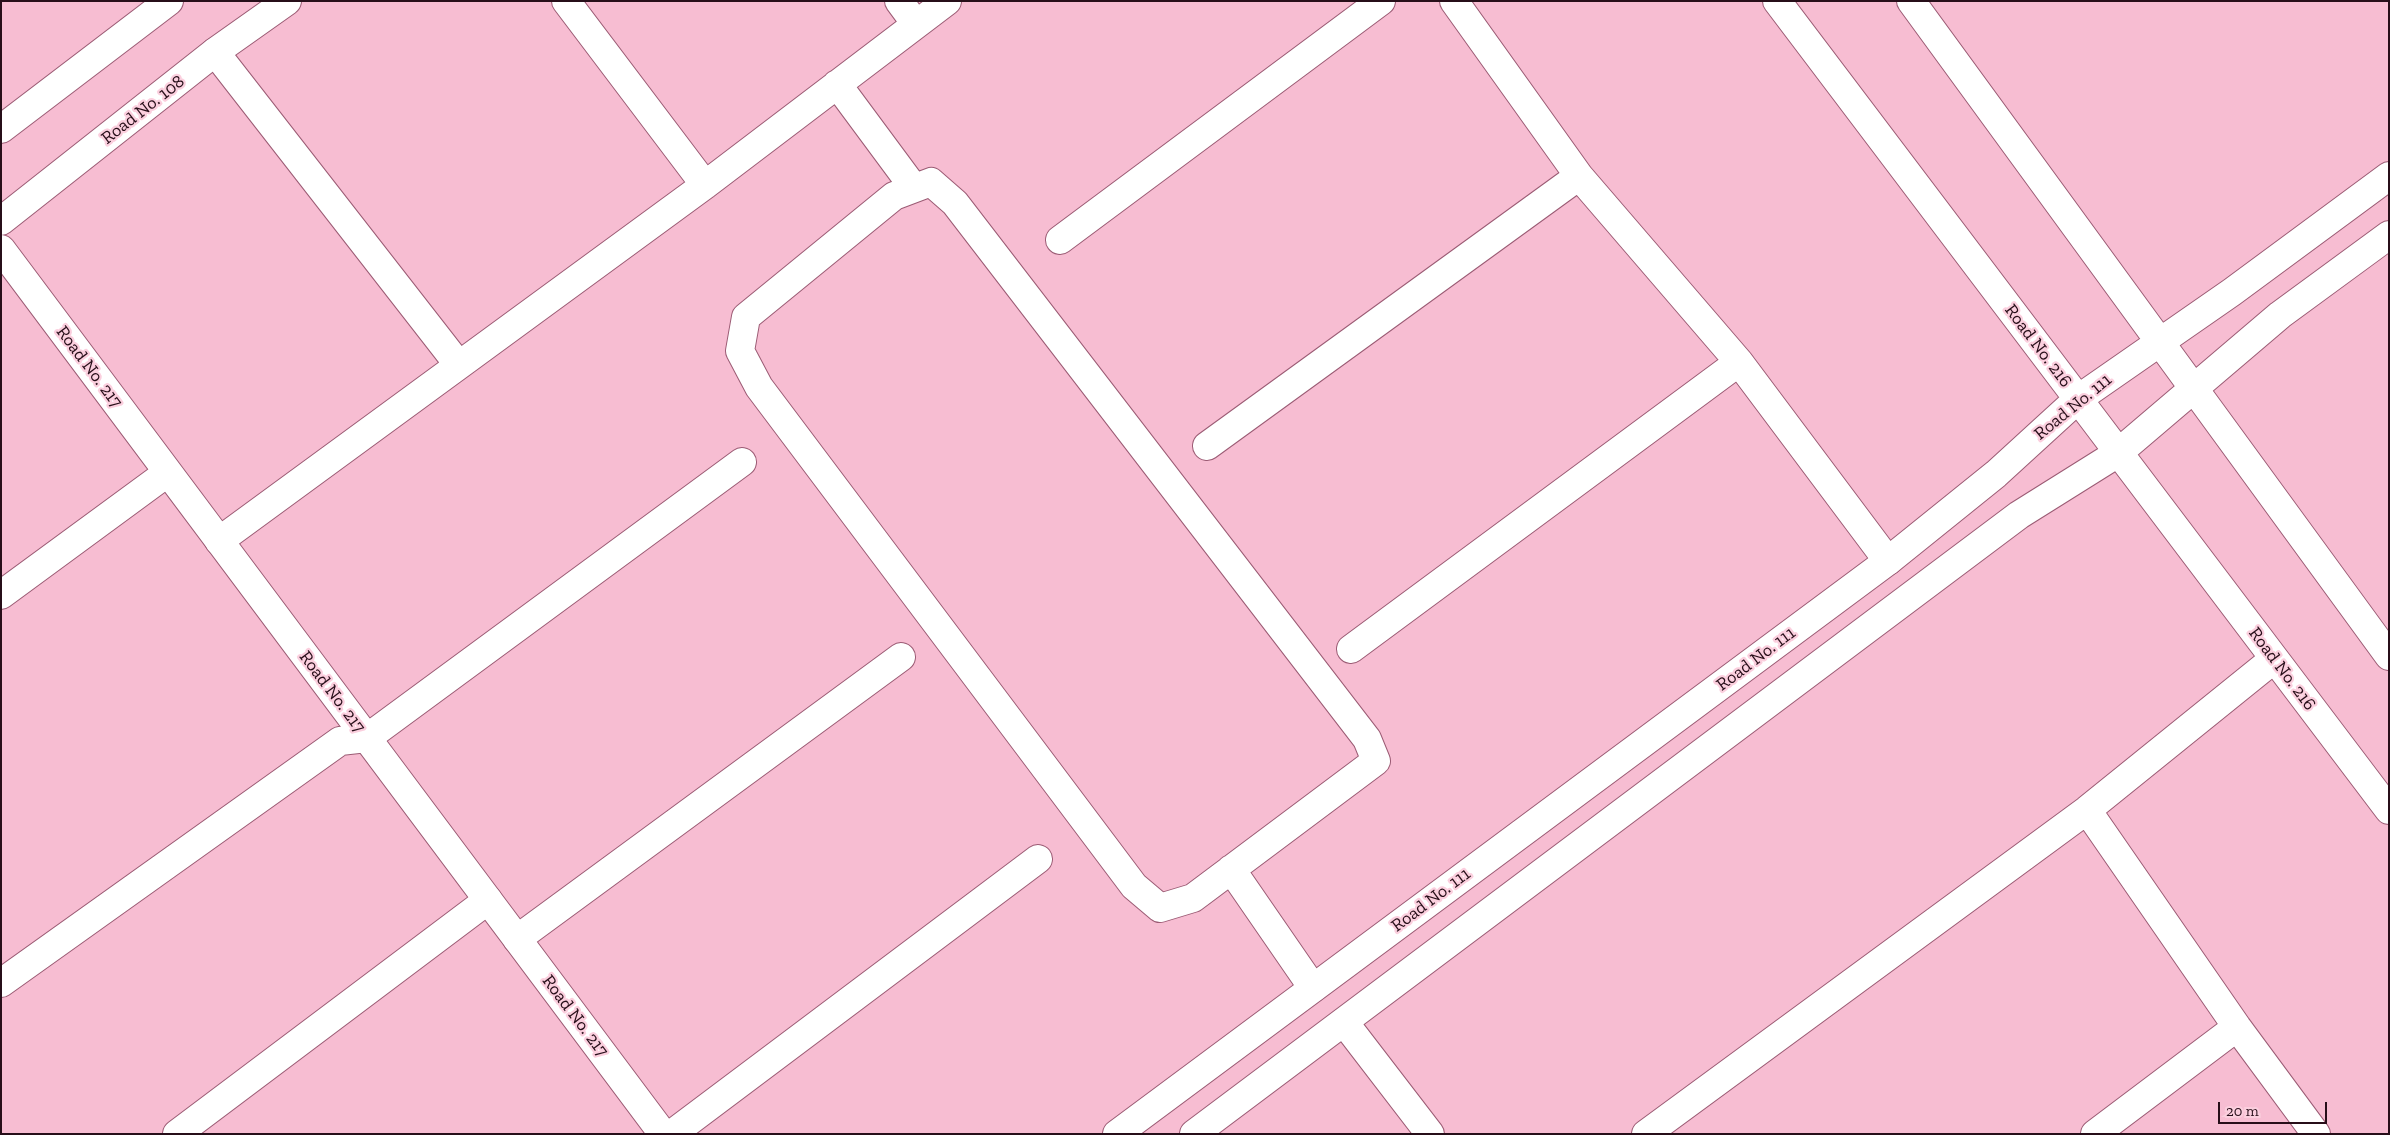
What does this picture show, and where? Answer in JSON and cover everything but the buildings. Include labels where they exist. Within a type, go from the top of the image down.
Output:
[{"type":"street","points":[[1,129],[169,1]]},
{"type":"street","name":"Road No. 108","points":[[1,221],[215,52],[287,1]]},
{"type":"street","points":[[566,1],[704,185]]},
{"type":"street","points":[[899,1],[916,24]]},
{"type":"street","points":[[219,541],[704,185],[947,1]]},
{"type":"street","points":[[1060,240],[1381,1]]},
{"type":"street","points":[[1454,1],[1579,176],[1739,362],[1888,561]]},
{"type":"street","name":"Road No. 216","points":[[1777,1],[2389,810]]},
{"type":"street","points":[[1911,1],[2195,390],[2384,639]]},
{"type":"street","points":[[215,52],[458,364]]},
{"type":"street","points":[[838,84],[914,188]]},
{"type":"street","points":[[1207,446],[1579,176]]},
{"type":"street","name":"Road No. 111","points":[[1116,1134],[1888,561],[1996,474],[2078,399],[2232,292],[2389,176]]},
{"type":"street","points":[[931,182],[955,203],[1367,739],[1376,761],[1193,898],[1160,908],[1134,886],[765,394],[740,351],[746,317],[894,196],[914,188],[931,182]]},
{"type":"street","points":[[1194,1134],[2019,515],[2118,453],[2195,390],[2280,315],[2389,235]]},
{"type":"street","name":"Road No. 217","points":[[1,249],[663,1134]]},
{"type":"street","points":[[1351,649],[1739,362]]},
{"type":"street","points":[[1,983],[340,741],[366,738],[742,462]]},
{"type":"street","points":[[1,595],[167,473]]},
{"type":"street","points":[[517,939],[901,657]]},
{"type":"street","points":[[1646,1134],[2087,810],[2274,659]]},
{"type":"street","points":[[2087,810],[2237,1027],[2316,1134]]},
{"type":"street","points":[[672,1134],[1038,859]]},
{"type":"street","points":[[1231,869],[1313,988]]},
{"type":"street","points":[[177,1134],[488,900]]},
{"type":"street","points":[[1344,1022],[1430,1134]]},
{"type":"street","points":[[2095,1134],[2237,1027]]}]
